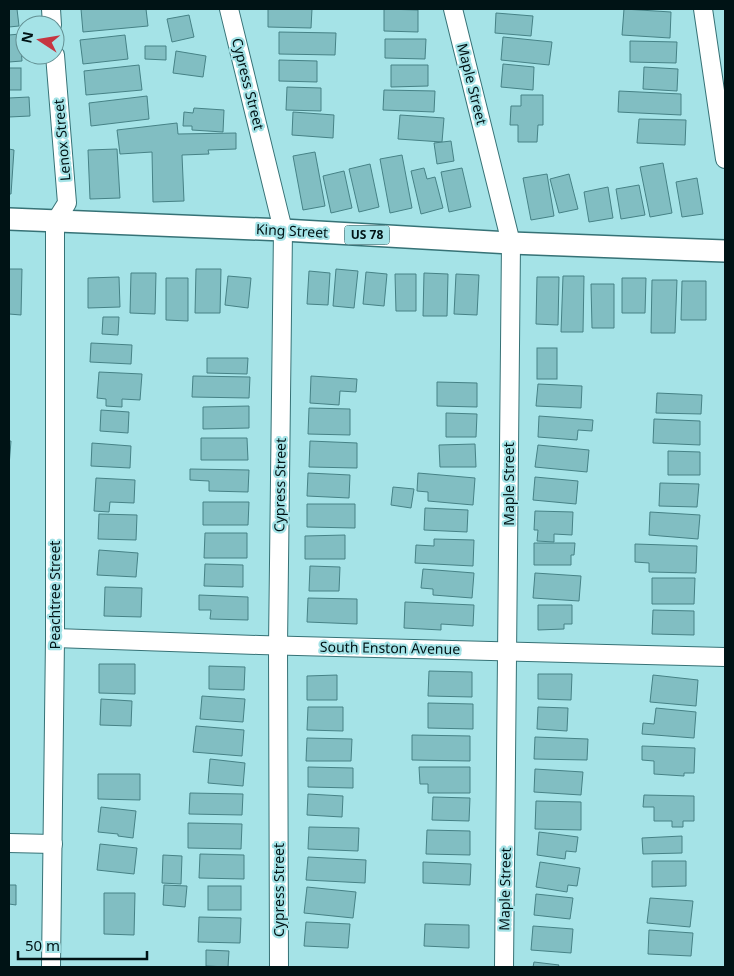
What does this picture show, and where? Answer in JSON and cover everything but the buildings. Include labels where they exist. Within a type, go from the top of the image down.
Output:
[{"type":"main road","name":"King Street","points":[[9,220],[283,230],[511,243],[725,251]]},
{"type":"street","name":"Cypress Street","points":[[229,9],[283,230],[278,646],[279,967]]},
{"type":"street","name":"Maple Street","points":[[453,9],[511,243],[504,967]]},
{"type":"street","points":[[703,9],[725,159]]},
{"type":"street","name":"Lenox Street","points":[[56,65],[67,203],[56,222]]},
{"type":"street","name":"Peachtree Street","points":[[51,967],[55,638],[56,222]]},
{"type":"street","name":"South Enston Avenue","points":[[55,638],[278,646],[725,657]]},
{"type":"street","points":[[9,843],[53,844]]}]
